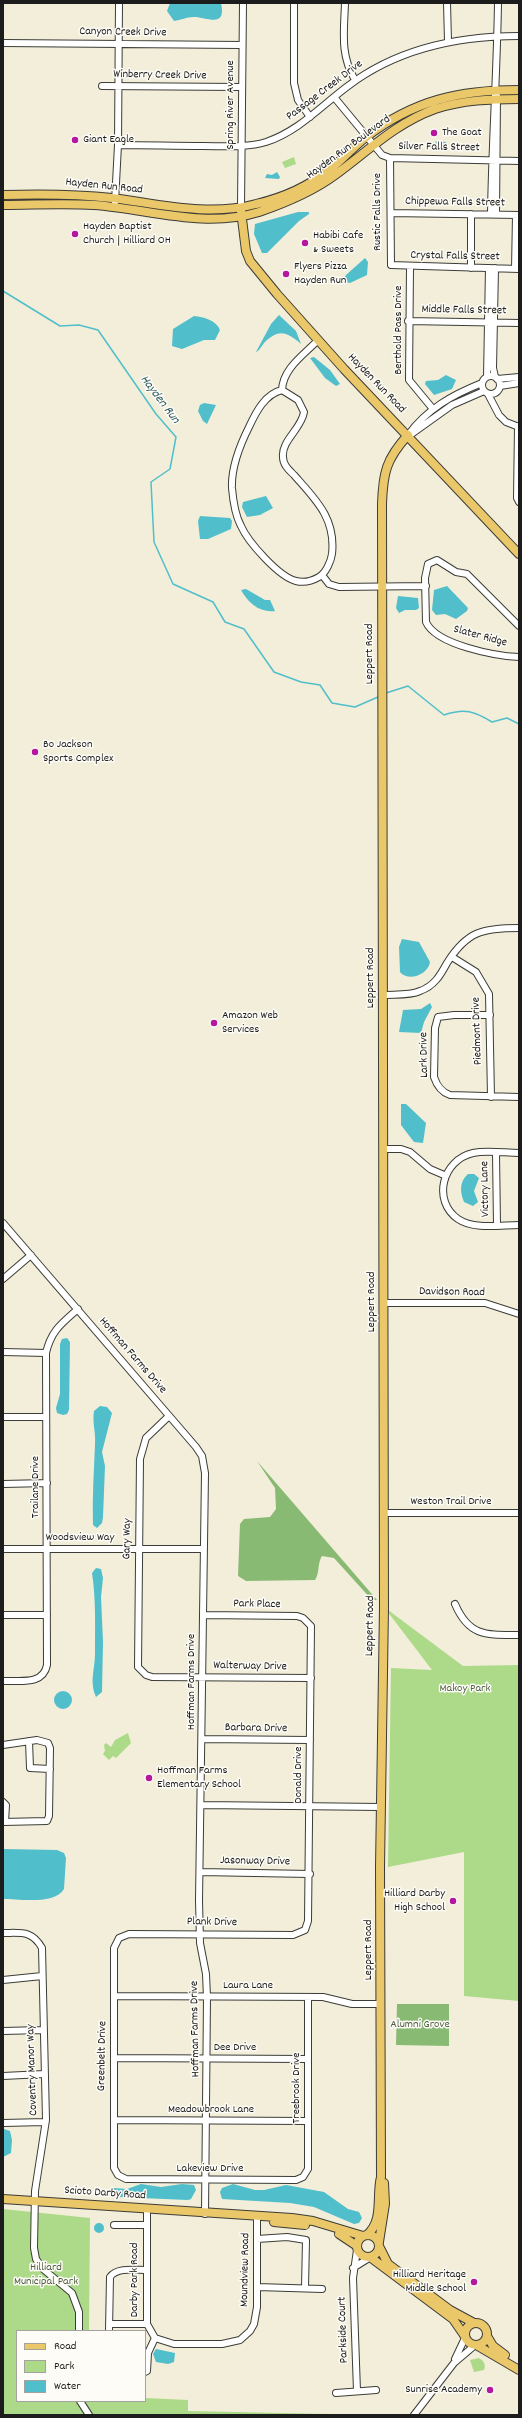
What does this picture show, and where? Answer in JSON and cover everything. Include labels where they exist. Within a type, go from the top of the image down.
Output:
[{"type":"main road","name":"Hayden Run Boulevard","points":[[241,206],[276,199],[315,180],[331,169],[367,136],[388,122],[432,101],[456,94],[495,90],[519,90]]},
{"type":"main road","name":"Hayden Run Boulevard","points":[[241,216],[279,204],[319,186],[393,130],[435,110],[458,103],[496,99],[519,100]]},
{"type":"main road","name":"Hayden Run Road","points":[[3,195],[58,194],[116,198],[173,208],[203,209],[241,206],[243,238],[250,261],[318,340],[519,554]]},
{"type":"main road","name":"Hayden Run Road","points":[[3,205],[69,204],[115,208],[172,217],[202,218],[241,216]]},
{"type":"main road","name":"Leppert Road","points":[[365,2235],[372,2230],[377,2219],[381,2177],[381,1807],[384,1513],[382,497],[385,470],[392,454],[408,435]]},
{"type":"main road","name":"Leppert Road","points":[[379,2243],[385,2204],[381,2177]]},
{"type":"main road","name":"Scioto Darby Road","points":[[3,2199],[147,2209],[205,2214],[212,2217],[313,2221],[365,2235]]},
{"type":"main road","name":"Scioto Darby Road","points":[[257,2218],[301,2224],[328,2230],[339,2234],[357,2248]]},
{"type":"main road","points":[[519,2363],[498,2350],[487,2336],[485,2327],[474,2323],[450,2310],[393,2266],[373,2236],[365,2235],[357,2248],[361,2256],[370,2258],[453,2319],[465,2336],[476,2346],[519,2370]]},
{"type":"main road","points":[[370,2258],[376,2255],[379,2243]]},
{"type":"main road","points":[[465,2336],[468,2326],[474,2323]]},
{"type":"main road","points":[[476,2346],[484,2342],[487,2336]]},
{"type":"street","points":[[115,208],[118,145],[119,3]]},
{"type":"street","name":"Spring River Avenue","points":[[241,206],[243,3]]},
{"type":"street","points":[[294,3],[294,83],[298,100],[310,117]]},
{"type":"street","points":[[345,3],[344,50],[347,67],[355,80]]},
{"type":"street","points":[[448,3],[448,41]]},
{"type":"street","points":[[494,214],[495,90],[499,36],[498,3]]},
{"type":"street","name":"Passage Creek Drive","points":[[118,145],[242,146],[266,142],[285,135],[310,117],[355,80],[387,62],[448,41],[499,36],[519,36]]},
{"type":"street","name":"Canyon Creek Drive","points":[[3,42],[242,45]]},
{"type":"street","name":"Winberry Creek Drive","points":[[102,86],[241,87]]},
{"type":"street","name":"Silver Falls Street","points":[[334,97],[382,155],[390,158],[519,161]]},
{"type":"street","name":"Rustic Falls Drive","points":[[390,158],[389,200],[391,213],[391,265]]},
{"type":"street","name":"Chippewa Falls Street","points":[[391,213],[517,214]]},
{"type":"street","points":[[471,214],[471,268]]},
{"type":"street","points":[[517,214],[517,269]]},
{"type":"street","name":"Crystal Falls Street","points":[[391,265],[410,267],[517,269]]},
{"type":"street","name":"Berthold Pass Drive","points":[[410,267],[408,322],[410,380],[432,409]]},
{"type":"street","points":[[408,435],[432,409],[447,399],[482,383],[487,377],[491,323],[492,268]]},
{"type":"street","name":"Middle Falls Street","points":[[408,322],[519,323]]},
{"type":"street","points":[[491,323],[493,373],[500,386]]},
{"type":"street","points":[[282,390],[282,381],[289,369],[318,340]]},
{"type":"street","points":[[487,377],[519,378]]},
{"type":"street","points":[[482,383],[490,394],[499,415],[506,422],[518,426],[517,498],[519,502]]},
{"type":"street","points":[[408,435],[452,405],[490,394],[500,386],[519,383]]},
{"type":"street","points":[[282,390],[298,400],[304,412],[302,421],[283,451],[284,462],[319,503],[329,525],[332,554],[322,575],[309,581],[297,582],[290,579],[271,563],[250,541],[240,525],[233,498],[233,473],[244,438],[268,396],[282,390]]},
{"type":"street","name":"Slater Ridge","points":[[519,626],[467,574],[456,572],[440,561],[432,561],[428,564],[426,586],[426,622],[435,634],[466,647],[519,657]]},
{"type":"street","points":[[322,575],[329,584],[339,587],[426,586]]},
{"type":"street","points":[[383,995],[419,992],[429,986],[438,979],[464,941],[478,931],[489,928],[519,928]]},
{"type":"street","name":"Piedmont Drive","points":[[452,957],[476,972],[484,982],[489,994],[491,1097]]},
{"type":"street","name":"Lark Drive","points":[[490,1016],[454,1015],[438,1018],[435,1028],[434,1076],[436,1084],[445,1093],[464,1097],[491,1097]]},
{"type":"street","points":[[491,1097],[519,1097]]},
{"type":"street","points":[[383,1149],[401,1148],[410,1152],[430,1169],[444,1175]]},
{"type":"street","points":[[519,1153],[473,1153],[460,1158],[444,1175],[444,1201],[450,1212],[459,1220],[472,1225],[519,1225]]},
{"type":"street","name":"Victory Lane","points":[[496,1153],[497,1226]]},
{"type":"street","name":"Hoffman Farms Drive","points":[[3,1223],[202,1456],[205,1473],[200,1934],[208,1997],[207,2181],[205,2214]]},
{"type":"street","points":[[3,1279],[31,1255]]},
{"type":"street","name":"Davidson Road","points":[[384,1303],[485,1303],[519,1314]]},
{"type":"street","name":"Trailane Drive","points":[[3,1680],[32,1680],[43,1676],[47,1665],[46,1353],[50,1338],[60,1324],[78,1309]]},
{"type":"street","points":[[3,1352],[46,1353]]},
{"type":"street","name":"Gary Way","points":[[141,1672],[137,1661],[141,1449],[146,1438],[169,1416]]},
{"type":"street","points":[[3,1417],[46,1417]]},
{"type":"street","points":[[3,1484],[47,1483]]},
{"type":"street","name":"Weston Trail Drive","points":[[384,1513],[519,1513]]},
{"type":"street","name":"Woodsview Way","points":[[3,1550],[204,1549]]},
{"type":"street","points":[[455,1604],[461,1619],[476,1631],[493,1635],[519,1635]]},
{"type":"street","points":[[3,1615],[47,1614]]},
{"type":"street","name":"Park Place","points":[[203,1615],[297,1616],[308,1621]]},
{"type":"street","name":"Donald Drive","points":[[305,1930],[308,1921],[310,1874],[312,1632],[308,1621]]},
{"type":"street","name":"Walterway Drive","points":[[141,1672],[152,1677],[311,1678]]},
{"type":"street","name":"Barbara Drive","points":[[202,1739],[310,1740]]},
{"type":"street","points":[[3,1746],[42,1740],[48,1743],[50,1768],[49,1816],[43,1822],[4,1822],[6,1805],[3,1802]]},
{"type":"street","points":[[30,1741],[30,1768],[50,1768]]},
{"type":"street","points":[[202,1805],[381,1807]]},
{"type":"street","name":"Jasonway Drive","points":[[200,1872],[310,1874]]},
{"type":"street","name":"Plank Drive","points":[[119,1938],[129,1934],[293,1935],[305,1930]]},
{"type":"street","name":"Coventry Manor Way","points":[[3,1933],[29,1934],[36,1938],[42,1948],[45,2122],[38,2170],[34,2248],[36,2259],[43,2269],[72,2294],[78,2312],[79,2330]]},
{"type":"street","name":"Greenbelt Drive","points":[[118,2175],[114,2168],[114,1948],[119,1938]]},
{"type":"street","points":[[3,1980],[42,1976]]},
{"type":"street","name":"Laura Lane","points":[[115,1996],[323,1997],[352,2004],[381,2004]]},
{"type":"street","name":"Treebrook Drive","points":[[303,2177],[308,2170],[308,1997]]},
{"type":"street","points":[[3,2031],[43,2030]]},
{"type":"street","name":"Dee Drive","points":[[114,2058],[308,2059]]},
{"type":"street","points":[[3,2076],[44,2074]]},
{"type":"street","name":"Meadowbrook Lane","points":[[114,2120],[308,2121]]},
{"type":"street","points":[[3,2123],[45,2122]]},
{"type":"street","name":"Lakeview Drive","points":[[118,2175],[126,2179],[207,2181],[296,2180],[303,2177]]},
{"type":"street","name":"Darby Park Road","points":[[147,2209],[147,2324],[155,2338]]},
{"type":"street","name":"Moundview Road","points":[[155,2338],[168,2343],[230,2343],[245,2335],[255,2320],[257,2287],[257,2218]]},
{"type":"street","points":[[114,2225],[146,2225]]},
{"type":"street","points":[[257,2239],[287,2237],[306,2240],[305,2288]]},
{"type":"street","name":"Parkside Court","points":[[357,2248],[353,2268],[357,2390]]},
{"type":"street","points":[[353,2268],[370,2258]]},
{"type":"street","points":[[147,2270],[122,2270],[112,2274],[110,2277],[109,2328],[147,2324]]},
{"type":"street","points":[[257,2287],[322,2289]]},
{"type":"street","points":[[454,2363],[465,2336]]},
{"type":"street","points":[[146,2372],[148,2353],[155,2338]]},
{"type":"street","points":[[414,2415],[454,2363],[476,2346]]},
{"type":"street","points":[[336,2393],[357,2390],[376,2390]]},
{"type":"street","points":[[81,2402],[88,2415]]},
{"type":"green space","points":[[294,157],[296,164],[285,168],[282,162]]},
{"type":"green space","points":[[257,1461],[377,1600],[372,1600],[334,1558],[322,1556],[315,1580],[246,1581],[238,1576],[240,1524],[244,1519],[270,1517],[276,1509],[275,1488]]},
{"type":"green space","name":"Makoy Park","points":[[384,1607],[463,1666],[519,1665],[519,2001],[464,1996],[464,1852],[388,1867],[391,1668],[432,1670]]},
{"type":"green space","points":[[128,1733],[131,1743],[116,1758],[113,1756],[109,1760],[103,1754],[105,1751],[104,1745],[106,1743],[111,1747],[115,1740]]},
{"type":"green space","name":"Alumni Grove","points":[[397,2004],[449,2004],[449,2046],[396,2045]]},
{"type":"green space","name":"Hilliard Municipal Park","points":[[3,2209],[90,2218],[89,2330],[16,2330],[16,2402],[146,2402],[146,2398],[188,2400],[188,2411],[375,2415],[3,2415]]},
{"type":"green space","points":[[479,2358],[484,2363],[484,2370],[474,2372],[470,2360]]},
{"type":"water","points":[[170,3],[221,3],[221,16],[214,20],[188,17],[174,21],[167,11]]},
{"type":"water","points":[[436,141],[446,142],[447,147],[434,147]]},
{"type":"water","points":[[277,172],[280,177],[279,179],[265,178],[267,174],[272,175]]},
{"type":"water","points":[[298,212],[309,212],[309,214],[299,221],[267,253],[262,253],[254,234],[255,224]]},
{"type":"water","points":[[365,258],[368,262],[367,275],[350,283],[346,282],[344,278],[346,275]]},
{"type":"water","points":[[279,315],[296,331],[301,344],[287,334],[283,333],[269,338],[256,352],[271,324]]},
{"type":"water","points":[[194,316],[213,321],[216,324],[220,330],[215,340],[204,340],[182,349],[172,346],[173,329]]},
{"type":"water","points":[[314,357],[330,370],[340,384],[336,386],[325,378],[310,358]]},
{"type":"water","points":[[446,375],[456,380],[452,389],[434,395],[425,384],[426,381],[438,380]]},
{"type":"water","points":[[204,403],[216,405],[207,424],[203,421],[198,411],[200,405]]},
{"type":"water","points":[[266,496],[273,508],[260,515],[247,517],[242,507],[243,502]]},
{"type":"water","points":[[200,516],[230,518],[232,521],[231,529],[208,539],[200,539],[198,521]]},
{"type":"water","points":[[447,586],[468,608],[467,611],[456,619],[445,614],[436,615],[432,610],[434,590]]},
{"type":"water","points":[[246,589],[265,600],[270,600],[275,611],[259,609],[251,603],[241,590]]},
{"type":"water","points":[[398,596],[418,598],[419,608],[416,610],[405,610],[399,613],[396,608]]},
{"type":"water","points":[[402,939],[419,942],[430,962],[422,974],[412,977],[404,975],[400,972],[399,947]]},
{"type":"water","points":[[430,1003],[432,1007],[424,1022],[421,1033],[399,1032],[403,1010],[421,1009]]},
{"type":"water","points":[[401,1104],[406,1104],[426,1123],[423,1143],[414,1142],[401,1125]]},
{"type":"water","points":[[468,1174],[474,1174],[479,1178],[474,1191],[478,1202],[473,1206],[464,1202],[462,1195],[461,1187],[463,1180]]},
{"type":"water","points":[[67,1338],[70,1342],[69,1410],[67,1414],[63,1415],[57,1413],[56,1408],[60,1394],[60,1344],[62,1339]]},
{"type":"water","points":[[100,1406],[107,1407],[112,1413],[102,1452],[105,1466],[103,1517],[102,1523],[97,1528],[93,1525],[95,1439],[94,1411]]},
{"type":"water","points":[[96,1568],[101,1569],[103,1578],[101,1597],[103,1642],[102,1692],[96,1697],[93,1686],[95,1623],[92,1573]]},
{"type":"water","points":[[59,1691],[67,1691],[72,1696],[70,1707],[67,1709],[59,1709],[54,1704],[54,1696]]},
{"type":"water","points":[[3,1849],[57,1850],[64,1853],[66,1858],[64,1889],[59,1894],[45,1899],[3,1899]]},
{"type":"water","points":[[4,2129],[10,2131],[12,2140],[11,2153],[3,2157]]},
{"type":"water","points":[[141,2184],[161,2187],[182,2184],[194,2185],[196,2190],[191,2199],[188,2200],[117,2197],[111,2191],[114,2188],[127,2189]]},
{"type":"water","points":[[233,2184],[255,2190],[264,2190],[286,2185],[324,2192],[348,2209],[359,2212],[362,2218],[359,2223],[354,2224],[314,2207],[290,2203],[222,2199],[220,2192],[222,2188]]},
{"type":"water","points":[[97,2223],[101,2223],[103,2224],[103,2232],[97,2233],[94,2230],[94,2226]]},
{"type":"water","points":[[156,2349],[175,2353],[174,2362],[168,2364],[156,2362],[153,2354]]},
{"type":"waterway","name":"Hayden Run","points":[[3,291],[60,326],[79,325],[98,330],[156,414],[176,437],[170,469],[151,482],[154,542],[173,584],[213,602],[225,622],[244,629],[274,672],[301,682],[320,685],[332,703],[355,707],[378,697]]},
{"type":"waterway","name":"Hayden Run","points":[[386,693],[408,686],[444,715],[464,711],[480,715],[492,722],[507,718],[519,724]]},
{"type":"place","name":"The Goat","points":[[434,133]]},
{"type":"place","name":"Giant Eagle","points":[[75,140]]},
{"type":"place","name":"Hayden Baptist Church | Hilliard OH","points":[[75,234]]},
{"type":"place","name":"Habibi Cafe & Sweets","points":[[305,243]]},
{"type":"place","name":"Flyers Pizza Hayden Run","points":[[286,274]]},
{"type":"place","name":"Bo Jackson Sports Complex","points":[[35,752]]},
{"type":"place","name":"Amazon Web Services","points":[[214,1023]]},
{"type":"place","name":"Hoffman Farms Elementary School","points":[[149,1778]]},
{"type":"place","name":"Hilliard Darby High School","points":[[453,1901]]},
{"type":"place","name":"Hilliard Heritage Middle School","points":[[474,2282]]},
{"type":"place","name":"Sunrise Academy","points":[[490,2390]]}]
